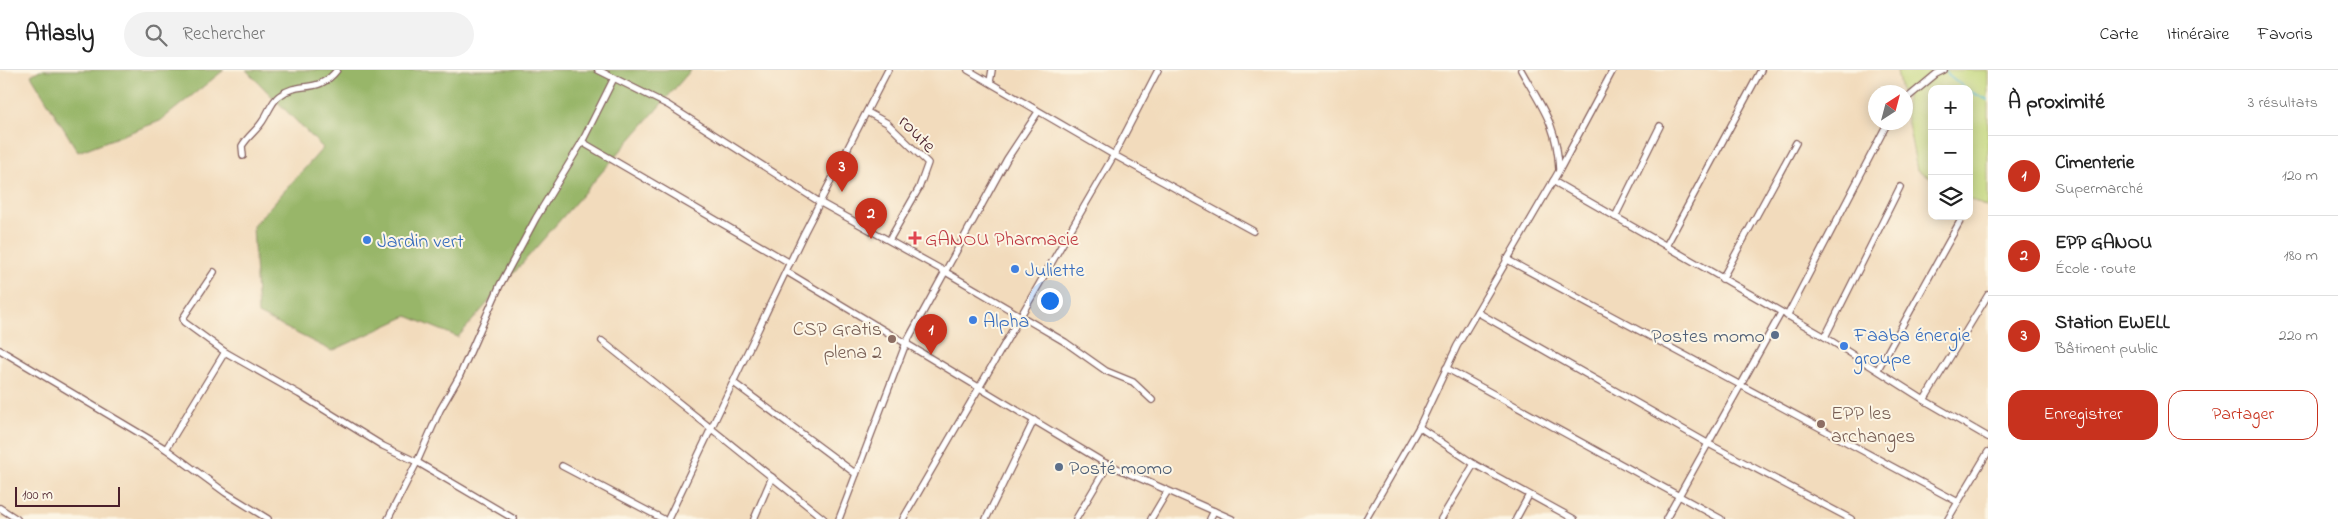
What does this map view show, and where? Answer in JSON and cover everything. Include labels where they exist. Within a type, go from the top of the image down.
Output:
[{"type":"street","points":[[243,156],[242,146],[262,123],[279,96],[293,88],[320,85],[330,79],[337,70]]},
{"type":"street","points":[[598,70],[668,105],[821,203],[944,271],[1065,342],[1106,371],[1133,382],[1152,400]]},
{"type":"street","points":[[668,519],[712,431],[790,263],[888,70]]},
{"type":"street","points":[[968,70],[1038,112],[1253,232]]},
{"type":"street","points":[[990,82],[992,70]]},
{"type":"street","points":[[903,519],[1114,155],[1158,70]]},
{"type":"street","points":[[1521,70],[1549,117],[1558,147],[1559,171]]},
{"type":"street","points":[[1366,519],[1419,427],[1446,368],[1506,259],[1553,182],[1613,70]]},
{"type":"street","points":[[1666,246],[1761,70]]},
{"type":"street","points":[[1913,93],[1929,79],[1944,70]]},
{"type":"street","points":[[388,519],[417,462],[440,410],[459,377],[480,326],[500,285],[536,218],[582,142],[614,78]]},
{"type":"street","name":"route","points":[[867,112],[887,123],[928,163],[919,188],[891,237]]},
{"type":"street","points":[[839,519],[906,343],[1007,159],[1038,112]]},
{"type":"street","points":[[1615,217],[1660,126]]},
{"type":"street","points":[[1787,316],[1884,130]]},
{"type":"street","points":[[582,142],[790,263]]},
{"type":"street","points":[[1722,279],[1796,143]]},
{"type":"street","points":[[1553,182],[1826,337],[1924,400],[1988,437]]},
{"type":"street","points":[[1826,337],[1900,187]]},
{"type":"street","points":[[1878,369],[1961,220]]},
{"type":"street","points":[[1506,259],[1958,502]]},
{"type":"street","points":[[214,272],[183,321],[225,352],[299,394],[383,446],[417,462],[514,519]]},
{"type":"street","points":[[786,272],[1108,465],[1166,492],[1232,519]]},
{"type":"street","points":[[1924,400],[1988,295]]},
{"type":"street","points":[[1477,312],[1707,443],[1851,519]]},
{"type":"street","points":[[1666,519],[1739,385],[1781,313]]},
{"type":"street","points":[[602,341],[824,519]]},
{"type":"street","points":[[0,350],[166,449],[219,489],[268,519]]},
{"type":"street","points":[[166,449],[225,352]]},
{"type":"street","points":[[1446,368],[1720,519]]},
{"type":"street","points":[[734,383],[856,474]]},
{"type":"street","points":[[986,519],[1034,420]]},
{"type":"street","points":[[1419,427],[1474,464],[1574,519]]},
{"type":"street","points":[[1948,519],[1988,452]]},
{"type":"street","points":[[1441,519],[1474,464]]},
{"type":"street","points":[[1076,519],[1108,465]]},
{"type":"street","points":[[562,466],[663,519]]},
{"type":"street","points":[[754,519],[772,476]]},
{"type":"street","points":[[1151,519],[1166,492]]},
{"type":"street","points":[[1516,519],[1529,494]]},
{"type":"street","points":[[0,508],[17,519]]},
{"type":"street","points":[[1210,519],[1214,511]]},
{"type":"green space","points":[[40,70],[224,70],[160,121],[78,152],[31,75]]},
{"type":"green space","points":[[246,70],[691,70],[458,337],[407,316],[332,351],[258,314],[253,226],[323,148]]},
{"type":"green space","points":[[1897,70],[1988,70],[1988,208],[1973,200],[1973,85],[1928,85],[1928,176],[1917,170],[1909,130],[1913,130],[1913,85],[1900,85]]},
{"type":"waterway","points":[[1944,71],[1961,85]]},
{"type":"waterway","points":[[1973,93],[1988,100]]},
{"type":"place","name":"Station EWELL","points":[[842,192]]},
{"type":"place","name":"GANOU Pharmacie","points":[[915,238]]},
{"type":"place","name":"EPP GANOU","points":[[871,239]]},
{"type":"place","name":"Jardin vert","points":[[367,240]]},
{"type":"place","name":"Juliette","points":[[1015,269]]},
{"type":"place","name":"Alpha","points":[[973,320]]},
{"type":"place","name":"Postes momo","points":[[1775,335]]},
{"type":"place","name":"CSP Gratis plena 2","points":[[892,339]]},
{"type":"place","name":"Faaba énergie groupe","points":[[1844,346]]},
{"type":"place","name":"Cimenterie","points":[[931,355]]},
{"type":"place","name":"EPP les archanges","points":[[1821,424]]},
{"type":"place","name":"Posté momo","points":[[1059,467]]}]
